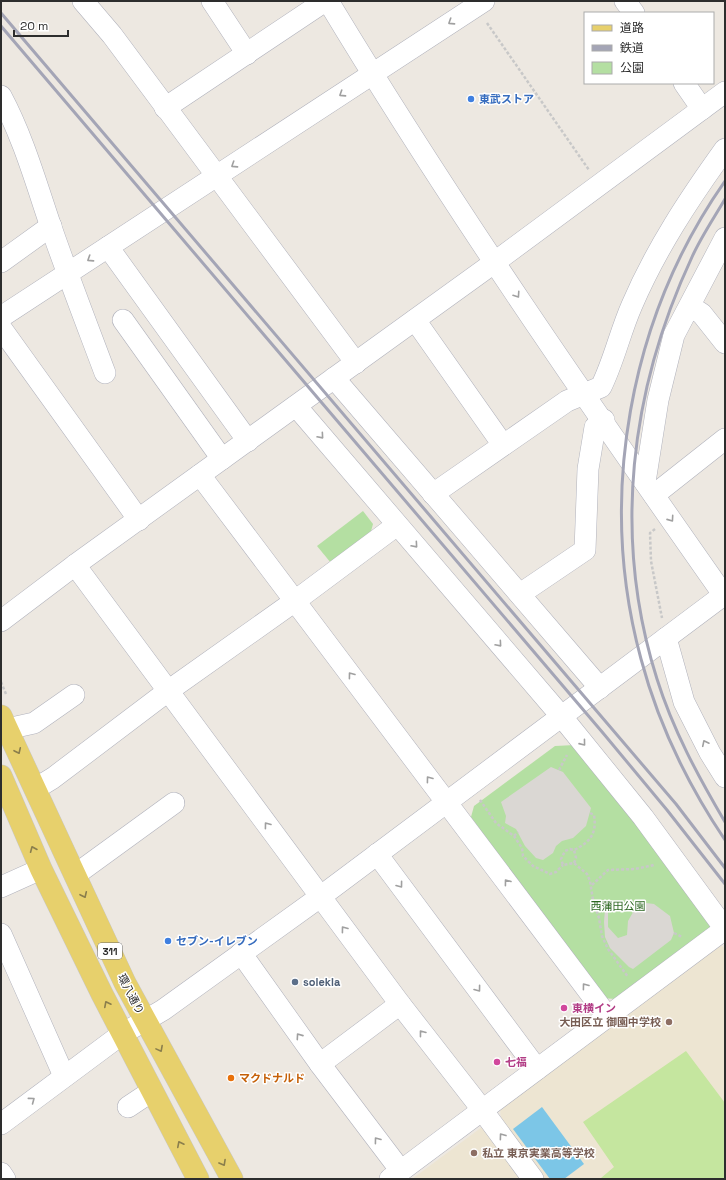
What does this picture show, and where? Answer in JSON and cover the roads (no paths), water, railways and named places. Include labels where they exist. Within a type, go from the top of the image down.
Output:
[{"type":"main road","name":"環八通り","points":[[4,723],[145,1022],[232,1179]]},
{"type":"main road","name":"311","points":[[1,776],[41,869],[122,1034],[198,1179]]},
{"type":"street","points":[[83,1],[112,35],[356,362]]},
{"type":"street","points":[[212,1],[247,54]]},
{"type":"street","points":[[2,1119],[122,1034],[145,1022],[320,897],[600,688],[665,632],[724,595],[495,262],[326,1],[165,108]]},
{"type":"street","points":[[625,1],[633,12]]},
{"type":"street","points":[[1,317],[480,4]]},
{"type":"street","points":[[685,84],[702,109]]},
{"type":"street","points":[[1,621],[75,565],[495,262],[725,92]]},
{"type":"street","points":[[1,96],[13,118],[105,373]]},
{"type":"street","points":[[432,494],[567,401],[600,387],[632,306],[652,262],[679,215],[725,149]]},
{"type":"street","points":[[1,262],[51,226]]},
{"type":"street","points":[[650,489],[658,400],[672,342],[725,238]]},
{"type":"street","points":[[108,247],[248,441]]},
{"type":"street","points":[[690,306],[702,314],[725,343]]},
{"type":"street","points":[[123,320],[222,459]]},
{"type":"street","points":[[415,320],[503,445]]},
{"type":"street","points":[[1,328],[139,520]]},
{"type":"street","points":[[334,378],[600,688]]},
{"type":"street","points":[[241,953],[320,1064],[396,1175],[725,929],[643,817],[562,717],[296,406]]},
{"type":"street","points":[[520,594],[585,550],[588,469],[595,426],[604,420]]},
{"type":"street","points":[[650,489],[725,439]]},
{"type":"street","points":[[200,475],[608,1017]]},
{"type":"street","points":[[36,789],[397,525]]},
{"type":"street","points":[[75,565],[320,897],[533,1179]]},
{"type":"street","points":[[665,632],[684,702],[710,753],[725,777]]},
{"type":"street","points":[[4,723],[34,723],[74,695]]},
{"type":"street","points":[[75,875],[174,803]]},
{"type":"street","points":[[377,854],[537,1069]]},
{"type":"street","points":[[1,887],[41,869]]},
{"type":"street","points":[[1,934],[64,1076]]},
{"type":"street","points":[[320,1064],[400,1004]]},
{"type":"street","points":[[128,1107],[152,1090]]},
{"type":"street","points":[[1,1173],[5,1179]]},
{"type":"water","points":[[542,1107],[584,1164],[564,1179],[550,1179],[513,1129]]},
{"type":"railway","points":[[1,13],[676,804],[725,868]]},
{"type":"railway","points":[[1,26],[603,733],[667,810],[725,884]]},
{"type":"railway","points":[[725,181],[692,234],[665,291],[645,350],[630,411],[623,473],[622,535],[628,598],[641,659],[656,707],[665,730],[687,775],[711,819],[725,840]]},
{"type":"railway","points":[[725,199],[703,235],[692,257],[671,307],[654,359],[642,412],[634,465],[632,518],[635,572],[643,626],[657,679],[678,735],[725,822]]},
{"type":"place","name":"東武ストア","points":[[471,99]]},
{"type":"place","name":"セブン-イレブン","points":[[168,941]]},
{"type":"place","name":"solekia","points":[[295,982]]},
{"type":"place","name":"東横イン","points":[[564,1008]]},
{"type":"place","name":"大田区立 御園中学校","points":[[669,1022]]},
{"type":"place","name":"七福","points":[[497,1062]]},
{"type":"place","name":"マクドナルド","points":[[231,1078]]},
{"type":"place","name":"私立 東京実業高等学校","points":[[474,1153]]},
{"type":"park label","name":"西蒲田公園","points":[[618,906]]}]
